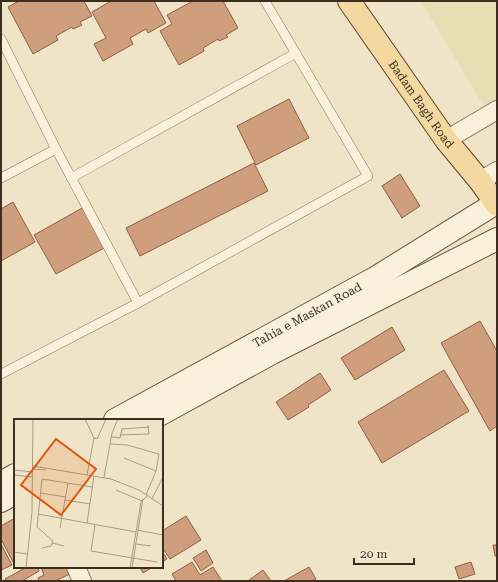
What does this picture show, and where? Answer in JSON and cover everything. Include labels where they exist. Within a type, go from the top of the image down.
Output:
[{"type":"main road","name":"Badam Bagh Road","points":[[350,1],[446,140],[488,176],[496,204]]},
{"type":"main road","name":"Tahia e Maskan Road","points":[[117,419],[375,278],[496,204]]},
{"type":"main road","name":"Tahia e Maskan Road","points":[[152,419],[272,353],[497,239]]},
{"type":"main road","points":[[1,482],[14,476]]},
{"type":"main road","points":[[1,501],[14,494]]},
{"type":"street","points":[[446,140],[497,110]]},
{"type":"street","points":[[76,568],[82,581]]},
{"type":"lane","points":[[1,374],[138,303],[368,176],[265,1]]},
{"type":"lane","points":[[1,39],[71,178],[138,303]]},
{"type":"lane","points":[[71,178],[296,52]]},
{"type":"lane","points":[[1,178],[56,149]]},
{"type":"shaded area","points":[[421,1],[497,1],[497,117],[492,120]]},
{"type":"building","points":[[19,1],[84,1],[92,16],[80,22],[82,25],[73,29],[72,27],[56,36],[58,40],[33,54],[8,7]]},
{"type":"building","points":[[111,1],[154,1],[166,23],[148,33],[146,29],[130,38],[133,44],[103,61],[94,44],[106,38],[92,12]]},
{"type":"building","points":[[193,1],[223,1],[238,28],[226,35],[228,37],[219,41],[218,39],[203,48],[204,51],[179,65],[160,31],[172,24],[167,15]]},
{"type":"building","points":[[289,99],[309,138],[256,165],[237,126]]},
{"type":"building","points":[[254,163],[268,191],[140,256],[126,228]]},
{"type":"building","points":[[400,174],[420,206],[402,218],[382,186]]},
{"type":"building","points":[[13,202],[35,242],[1,261],[1,209]]},
{"type":"building","points":[[84,207],[106,247],[56,274],[34,235]]},
{"type":"building","points":[[480,321],[497,351],[497,426],[490,431],[441,343]]},
{"type":"building","points":[[392,327],[405,350],[355,380],[341,358]]},
{"type":"building","points":[[444,370],[469,411],[382,463],[358,422]]},
{"type":"building","points":[[320,373],[331,390],[308,405],[309,407],[288,420],[276,402]]},
{"type":"building","points":[[186,516],[201,540],[170,559],[163,548],[163,530]]},
{"type":"building","points":[[14,519],[13,562],[1,539],[1,526]]},
{"type":"building","points":[[1,544],[12,565],[1,570]]},
{"type":"building","points":[[493,545],[497,545],[497,556],[495,556]]},
{"type":"building","points":[[206,550],[213,563],[201,571],[193,558]]},
{"type":"building","points":[[163,553],[167,559],[163,561]]},
{"type":"building","points":[[192,562],[200,575],[213,567],[222,581],[176,581],[172,574]]},
{"type":"building","points":[[471,562],[475,574],[459,579],[455,567]]},
{"type":"building","points":[[309,567],[316,579],[312,581],[284,581]]},
{"type":"building","points":[[25,568],[38,568],[39,571],[22,581],[7,581],[5,579]]},
{"type":"building","points":[[41,568],[67,568],[70,574],[55,581],[39,581],[38,578],[44,575]]},
{"type":"building","points":[[140,568],[151,568],[143,573]]},
{"type":"building","points":[[263,570],[271,581],[248,581]]}]
